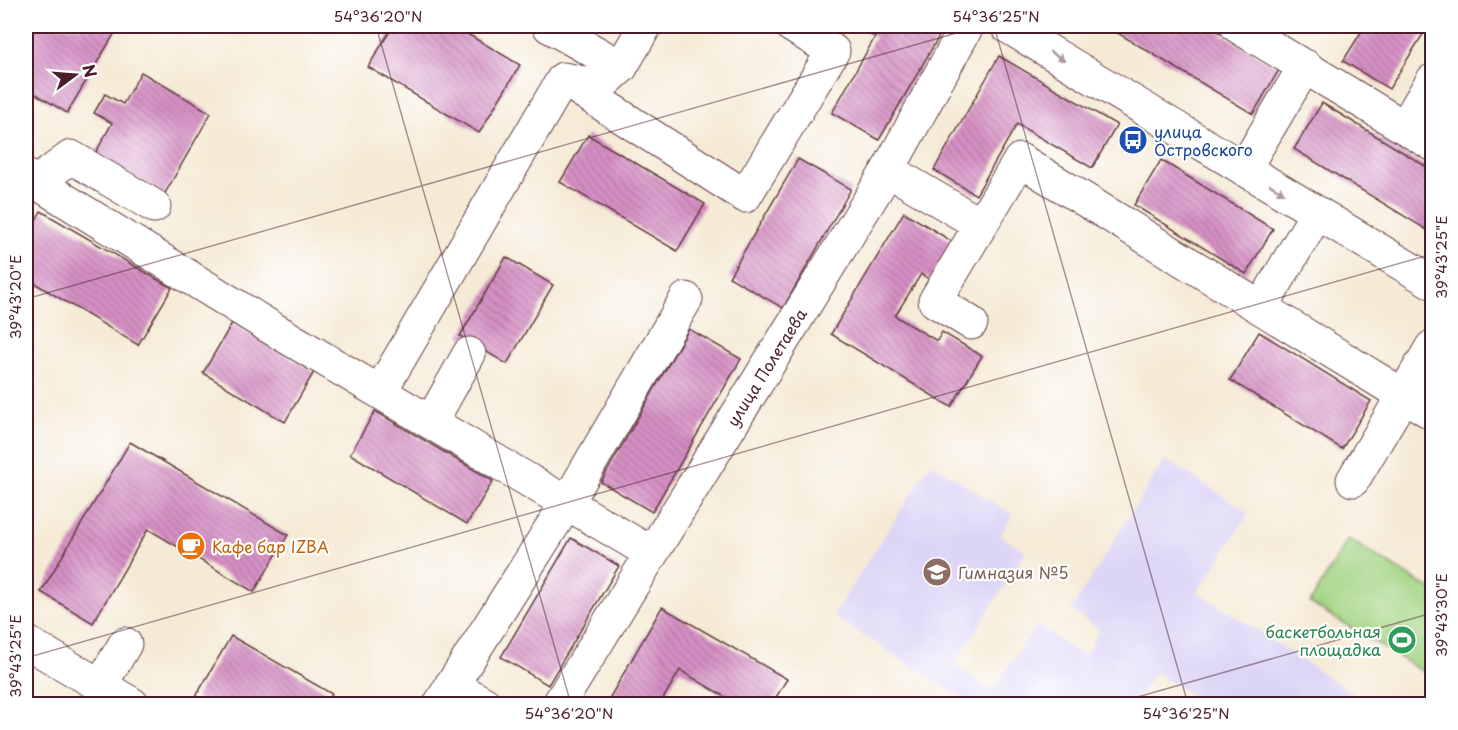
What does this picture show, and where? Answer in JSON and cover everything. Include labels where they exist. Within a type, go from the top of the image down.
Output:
[{"type":"street","points":[[549,26],[621,67]]},
{"type":"street","points":[[562,79],[600,86],[621,67],[645,26]]},
{"type":"street","points":[[562,79],[745,196],[833,51],[792,26]]},
{"type":"street","name":"улица Полетаева","points":[[559,705],[888,170],[968,26]]},
{"type":"street","points":[[1006,26],[1432,282]]},
{"type":"street","points":[[1238,26],[1432,144]]},
{"type":"street","points":[[1244,169],[1305,66]]},
{"type":"street","points":[[381,390],[562,79]]},
{"type":"street","points":[[1405,127],[1432,81]]},
{"type":"street","points":[[154,206],[71,157],[31,180],[104,233],[381,390],[651,553]]},
{"type":"street","points":[[971,323],[935,301],[1020,160],[1432,413]]},
{"type":"street","points":[[888,170],[981,225]]},
{"type":"street","points":[[1261,308],[1317,213]]},
{"type":"street","points":[[485,705],[446,695],[567,503],[686,299]]},
{"type":"street","points":[[1353,480],[1432,347]]},
{"type":"street","points":[[431,422],[469,354]]},
{"type":"street","points":[[26,642],[132,705]]},
{"type":"street","points":[[100,686],[125,644]]},
{"type":"shaded area","name":"Гимназия №5","points":[[1165,459],[1249,513],[1198,592],[1369,704],[1205,704],[1155,672],[1136,701],[1140,704],[971,704],[833,616],[931,463],[1013,515],[1000,535],[1026,552],[954,665],[994,690],[1036,625],[1084,656],[1100,630],[1071,610]]},
{"type":"green space","name":"баскетбольная площадка","points":[[1348,539],[1432,590],[1432,677],[1310,603]]},
{"type":"building","points":[[26,26],[119,26],[67,113],[26,88]]},
{"type":"building","points":[[393,26],[454,26],[520,65],[479,133],[368,67]]},
{"type":"building","points":[[856,26],[945,26],[879,140],[832,113],[875,37]]},
{"type":"building","points":[[1106,26],[1209,26],[1280,68],[1253,114]]},
{"type":"building","points":[[1365,26],[1428,26],[1389,89],[1343,61]]},
{"type":"building","points":[[999,56],[1117,125],[1092,168],[1017,124],[976,195],[934,170]]},
{"type":"building","points":[[141,72],[211,113],[164,195],[95,154],[112,123],[94,113],[105,94],[123,104]]},
{"type":"building","points":[[1322,103],[1432,170],[1432,233],[1294,149]]},
{"type":"building","points":[[588,135],[705,204],[677,251],[560,182]]},
{"type":"building","points":[[798,159],[851,189],[783,308],[729,277]]},
{"type":"building","points":[[1161,160],[1273,229],[1246,274],[1134,205]]},
{"type":"building","points":[[41,211],[172,288],[138,345],[26,278],[26,238]]},
{"type":"building","points":[[904,212],[953,242],[930,280],[921,274],[895,316],[937,341],[942,332],[982,356],[951,407],[831,334]]},
{"type":"building","points":[[506,257],[553,285],[507,364],[460,336]]},
{"type":"building","points":[[232,323],[314,372],[285,422],[203,373]]},
{"type":"building","points":[[689,329],[741,359],[652,512],[601,482]]},
{"type":"building","points":[[1259,332],[1371,401],[1342,449],[1230,380]]},
{"type":"building","points":[[375,411],[493,481],[467,524],[350,454]]},
{"type":"building","points":[[130,442],[288,535],[254,592],[148,529],[93,623],[41,592]]},
{"type":"building","points":[[571,538],[619,566],[548,685],[501,657]]},
{"type":"building","points":[[662,607],[787,679],[772,704],[723,704],[727,698],[680,670],[660,704],[606,704]]},
{"type":"building","points":[[231,636],[332,694],[325,704],[205,704],[195,698]]},
{"type":"place","name":"улица Островского","points":[[1133,140]]},
{"type":"place","name":"Кафе бар IZBA","points":[[191,546]]},
{"type":"place","name":"Гимназия №5","points":[[937,572]]},
{"type":"place","name":"баскетбольная площадка","points":[[1402,640]]}]
